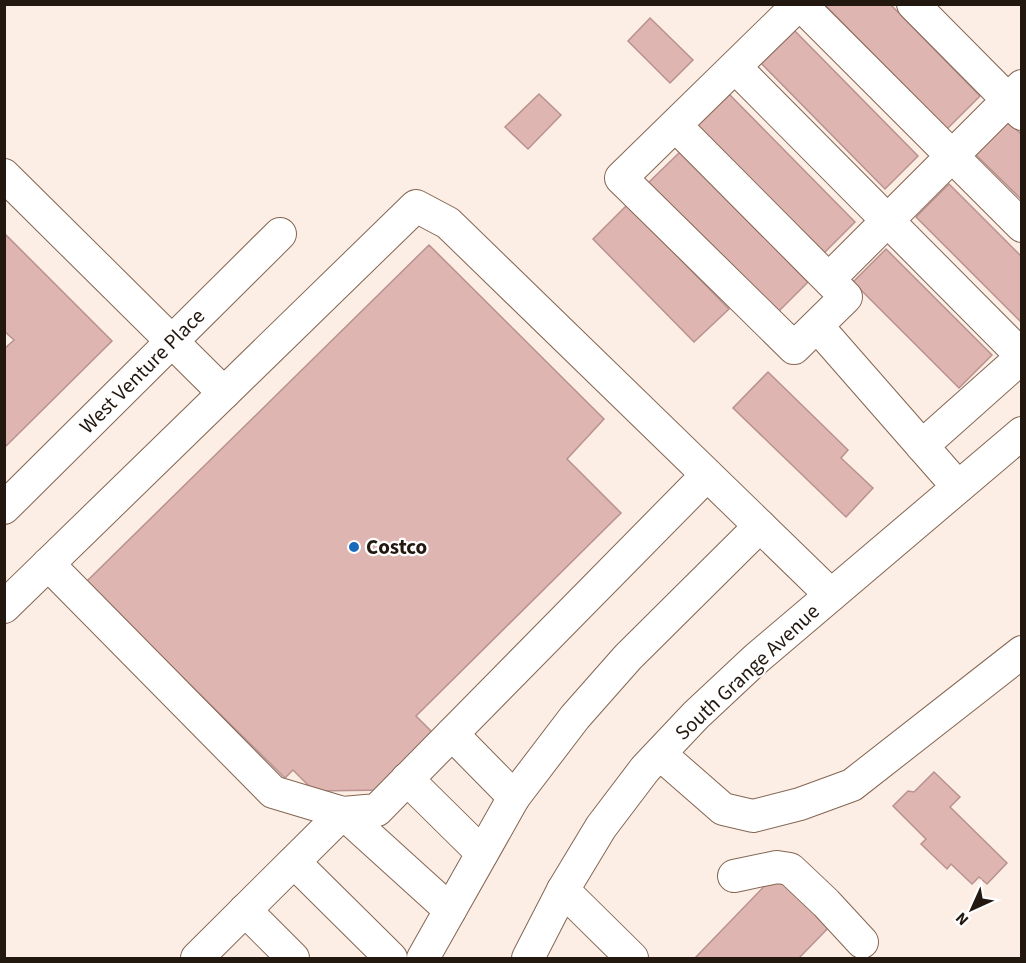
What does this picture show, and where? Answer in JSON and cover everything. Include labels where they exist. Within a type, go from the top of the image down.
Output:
[{"type":"street","points":[[675,125],[846,297],[794,348],[621,178],[675,125],[735,67],[799,4],[1022,226]]},
{"type":"street","points":[[829,279],[951,156],[1017,100],[913,4]]},
{"type":"street","points":[[735,67],[1022,357],[922,446]]},
{"type":"street","points":[[4,175],[224,393]]},
{"type":"street","points":[[4,606],[416,206],[448,223],[831,595]]},
{"type":"street","name":"West Venture Place","points":[[4,508],[280,234]]},
{"type":"street","points":[[817,326],[958,487]]},
{"type":"street","name":"South Grange Avenue","points":[[528,958],[563,890],[601,827],[645,770],[696,715],[757,658],[1022,433]]},
{"type":"street","points":[[48,564],[273,792],[342,813],[377,810],[707,475]]},
{"type":"street","points":[[423,958],[514,797],[575,717],[628,657],[760,526]]},
{"type":"street","points":[[660,754],[723,809],[753,816],[800,804],[852,785],[1022,652]]},
{"type":"street","points":[[452,734],[514,797]]},
{"type":"street","points":[[407,779],[482,853]]},
{"type":"street","points":[[198,958],[342,813]]},
{"type":"street","points":[[342,813],[450,910]]},
{"type":"street","points":[[294,862],[391,958]]},
{"type":"street","points":[[734,876],[777,867],[790,869],[862,942]]},
{"type":"street","points":[[563,890],[632,958]]},
{"type":"street","points":[[245,910],[293,958]]},
{"type":"building","points":[[824,4],[890,4],[980,96],[947,129]]},
{"type":"building","points":[[650,18],[693,60],[670,83],[628,41]]},
{"type":"building","points":[[790,26],[918,156],[885,189],[757,59]]},
{"type":"building","points":[[727,92],[855,222],[822,255],[694,125]]},
{"type":"building","points":[[539,94],[561,115],[528,149],[505,127]]},
{"type":"building","points":[[1009,122],[1022,135],[1022,200],[976,155]]},
{"type":"building","points":[[680,152],[808,282],[775,315],[647,184]]},
{"type":"building","points":[[949,184],[1022,257],[1022,323],[916,217]]},
{"type":"building","points":[[627,205],[729,309],[694,342],[593,239]]},
{"type":"building","points":[[4,233],[112,341],[4,448],[4,349],[14,340],[4,331]]},
{"type":"building","name":"Costco","points":[[429,245],[604,419],[567,459],[621,513],[416,716],[438,738],[387,790],[314,791],[293,770],[285,778],[86,582]]},
{"type":"building","points":[[886,249],[992,355],[959,388],[853,282]]},
{"type":"building","points":[[768,372],[848,450],[841,458],[873,488],[846,517],[733,408]]},
{"type":"building","points":[[934,772],[960,797],[950,807],[1007,863],[987,884],[979,877],[972,884],[951,864],[947,869],[921,844],[926,839],[893,806],[908,791],[914,792]]},
{"type":"building","points":[[779,871],[833,923],[799,958],[695,958]]},
{"type":"place","name":"Costco","points":[[354,547]]}]
